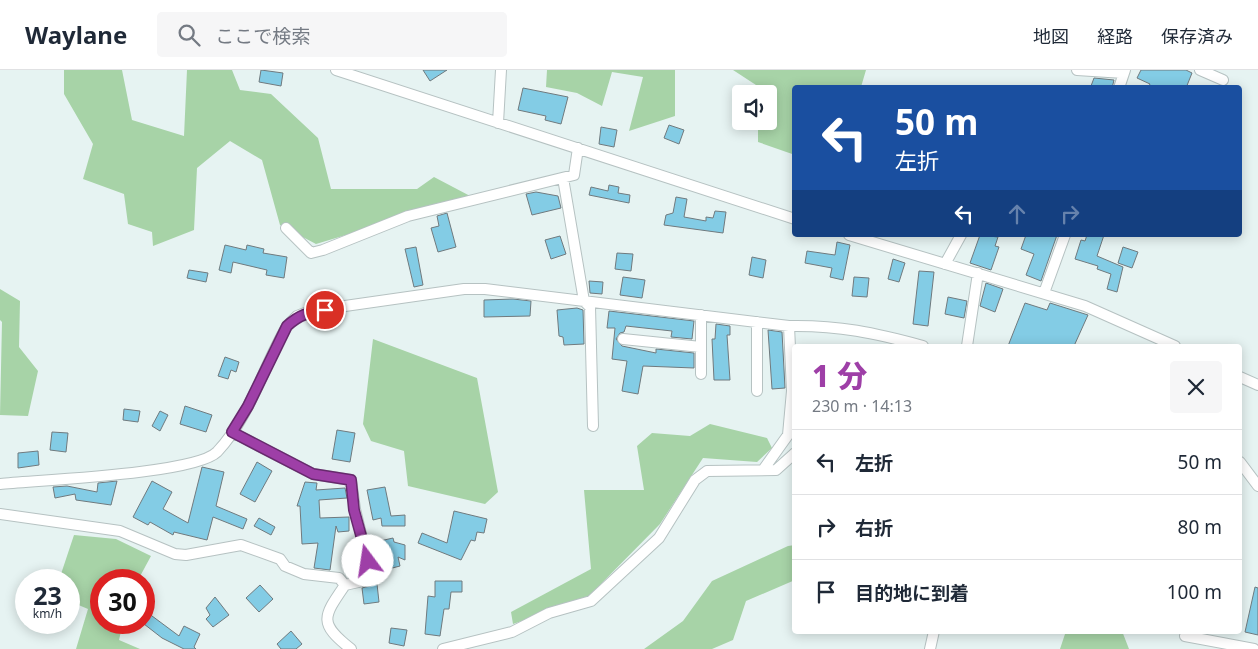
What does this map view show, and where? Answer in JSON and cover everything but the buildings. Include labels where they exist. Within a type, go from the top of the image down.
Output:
[{"type":"street","points":[[336,70],[792,218]]},
{"type":"street","points":[[498,123],[501,70]]},
{"type":"street","points":[[1077,70],[1125,72],[1120,85]]},
{"type":"street","points":[[1200,70],[1223,80]]},
{"type":"street","points":[[286,228],[312,253],[408,216],[574,175],[578,148]]},
{"type":"street","points":[[563,178],[584,301],[590,307],[593,426]]},
{"type":"street","points":[[856,237],[1044,293],[1110,316],[1171,344]]},
{"type":"street","points":[[944,264],[960,237]]},
{"type":"street","points":[[1044,293],[1064,237]]},
{"type":"street","points":[[966,344],[978,273]]},
{"type":"street","points":[[0,484],[155,471],[207,460],[216,453],[232,432],[248,406],[287,326],[298,316],[310,312],[464,289],[485,290],[789,326],[823,325],[865,331],[914,344]]},
{"type":"street","points":[[701,315],[701,374]]},
{"type":"street","points":[[757,322],[757,391]]},
{"type":"street","points":[[763,470],[788,435],[792,391],[789,326]]},
{"type":"street","points":[[623,339],[701,347]]},
{"type":"street","points":[[1242,378],[1258,385]]},
{"type":"street","points":[[232,432],[313,474],[351,480],[354,510],[372,579],[345,585],[330,606],[327,614],[328,625],[332,634],[351,649]]},
{"type":"street","points":[[443,649],[512,632],[549,613],[591,601],[659,538],[699,475],[717,469],[776,470],[792,456]]},
{"type":"street","points":[[1242,465],[1258,486]]},
{"type":"street","points":[[0,514],[120,531],[175,554],[186,555],[241,545],[280,559],[286,566],[304,574],[339,578],[345,585]]},
{"type":"street","points":[[930,649],[933,634]]},
{"type":"street","points":[[1185,636],[1254,649]]},
{"type":"green space","points":[[64,70],[122,70],[132,120],[184,136],[187,70],[232,70],[240,90],[271,94],[318,138],[331,189],[417,189],[434,177],[472,197],[316,244],[280,225],[262,160],[230,141],[197,168],[194,230],[153,246],[152,232],[128,224],[124,194],[83,179],[93,144],[64,94]]},
{"type":"green space","points":[[547,70],[675,70],[675,116],[629,131],[643,77],[612,72],[602,106],[577,93],[546,87]]},
{"type":"green space","points":[[733,70],[866,70],[862,85],[792,85],[792,154],[758,142],[758,130],[777,130],[777,85],[756,85]]},
{"type":"green space","points":[[0,289],[20,301],[19,347],[38,371],[28,416],[0,415],[2,322],[0,320]]},
{"type":"green space","points":[[373,339],[477,378],[498,492],[485,504],[408,486],[404,451],[371,441],[363,424]]},
{"type":"green space","points":[[710,424],[767,438],[772,448],[757,462],[703,458],[660,524],[586,599],[513,624],[511,612],[591,569],[584,490],[644,490],[637,446],[652,433],[690,436]]},
{"type":"green space","points":[[74,535],[116,539],[151,556],[144,569],[90,569],[90,634],[120,634],[119,640],[140,649],[76,649],[88,609],[80,606],[80,569],[63,569]]},
{"type":"green space","points":[[792,545],[792,581],[746,601],[733,640],[712,649],[644,649],[683,621],[712,581]]},
{"type":"green space","points":[[1065,634],[1123,634],[1129,649],[1060,649]]},
{"type":"route","points":[[325,310],[298,316],[287,326],[248,406],[232,432],[313,474],[351,480],[354,510],[368,561]]}]
